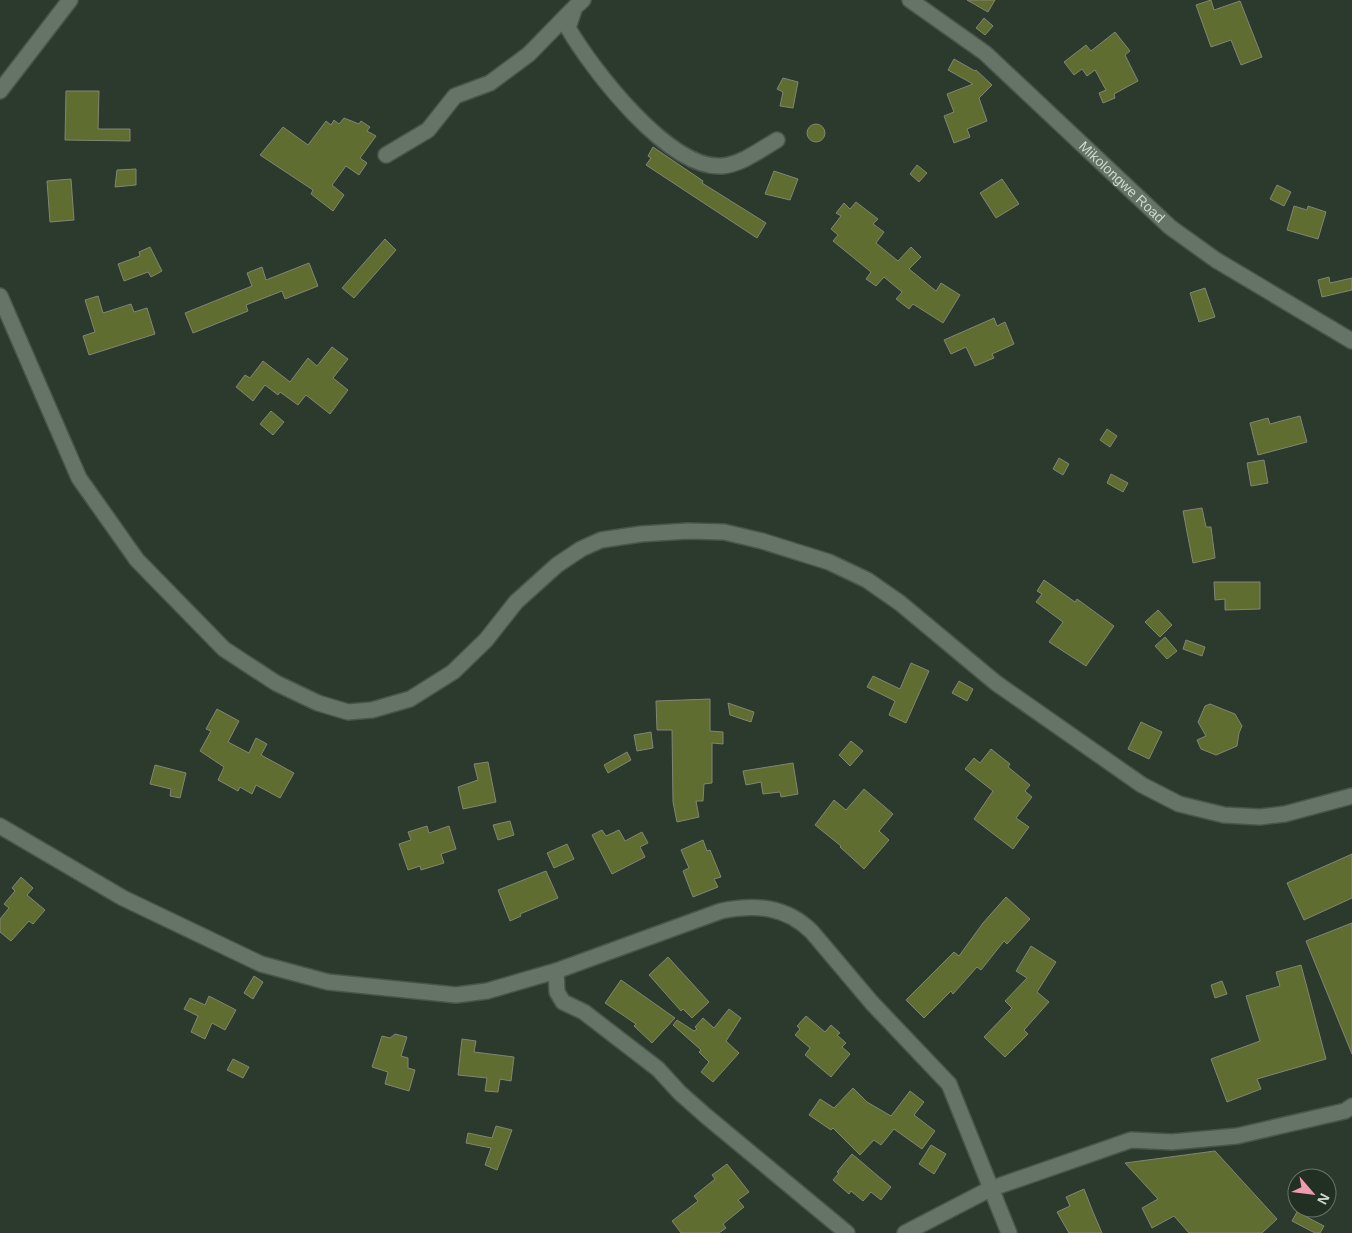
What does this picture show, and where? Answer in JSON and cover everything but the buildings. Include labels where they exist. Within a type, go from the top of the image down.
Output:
[{"type":"street","points":[[0,91],[70,0]]},
{"type":"street","name":"Mikolongwe Road","points":[[910,0],[985,53],[1170,227],[1216,260],[1352,341]]},
{"type":"street","points":[[579,4],[568,28],[583,53],[650,131],[681,153],[708,165],[723,166],[744,160],[777,140]]},
{"type":"street","points":[[386,155],[428,130],[455,96],[490,83],[529,54],[579,4]]},
{"type":"street","points":[[0,296],[79,478],[137,560],[224,650],[276,683],[318,703],[348,712],[372,710],[410,699],[453,672],[486,640],[516,602],[557,565],[581,549],[601,540],[641,534],[688,531],[724,532],[762,541],[830,562],[866,580],[900,603],[996,683],[1142,785],[1179,804],[1224,815],[1260,817],[1286,814],[1352,796]]},
{"type":"street","points":[[0,826],[134,904],[261,964],[313,979],[456,995],[488,991],[556,971],[721,911],[750,906],[768,908],[791,916],[812,932],[872,1003],[949,1084],[1009,1233]]},
{"type":"street","points":[[556,971],[557,992],[563,1002],[584,1012],[658,1069],[680,1093],[706,1116],[847,1233]]},
{"type":"street","points":[[905,1233],[990,1189],[1131,1140],[1172,1142],[1237,1136],[1345,1112],[1352,1106]]}]
